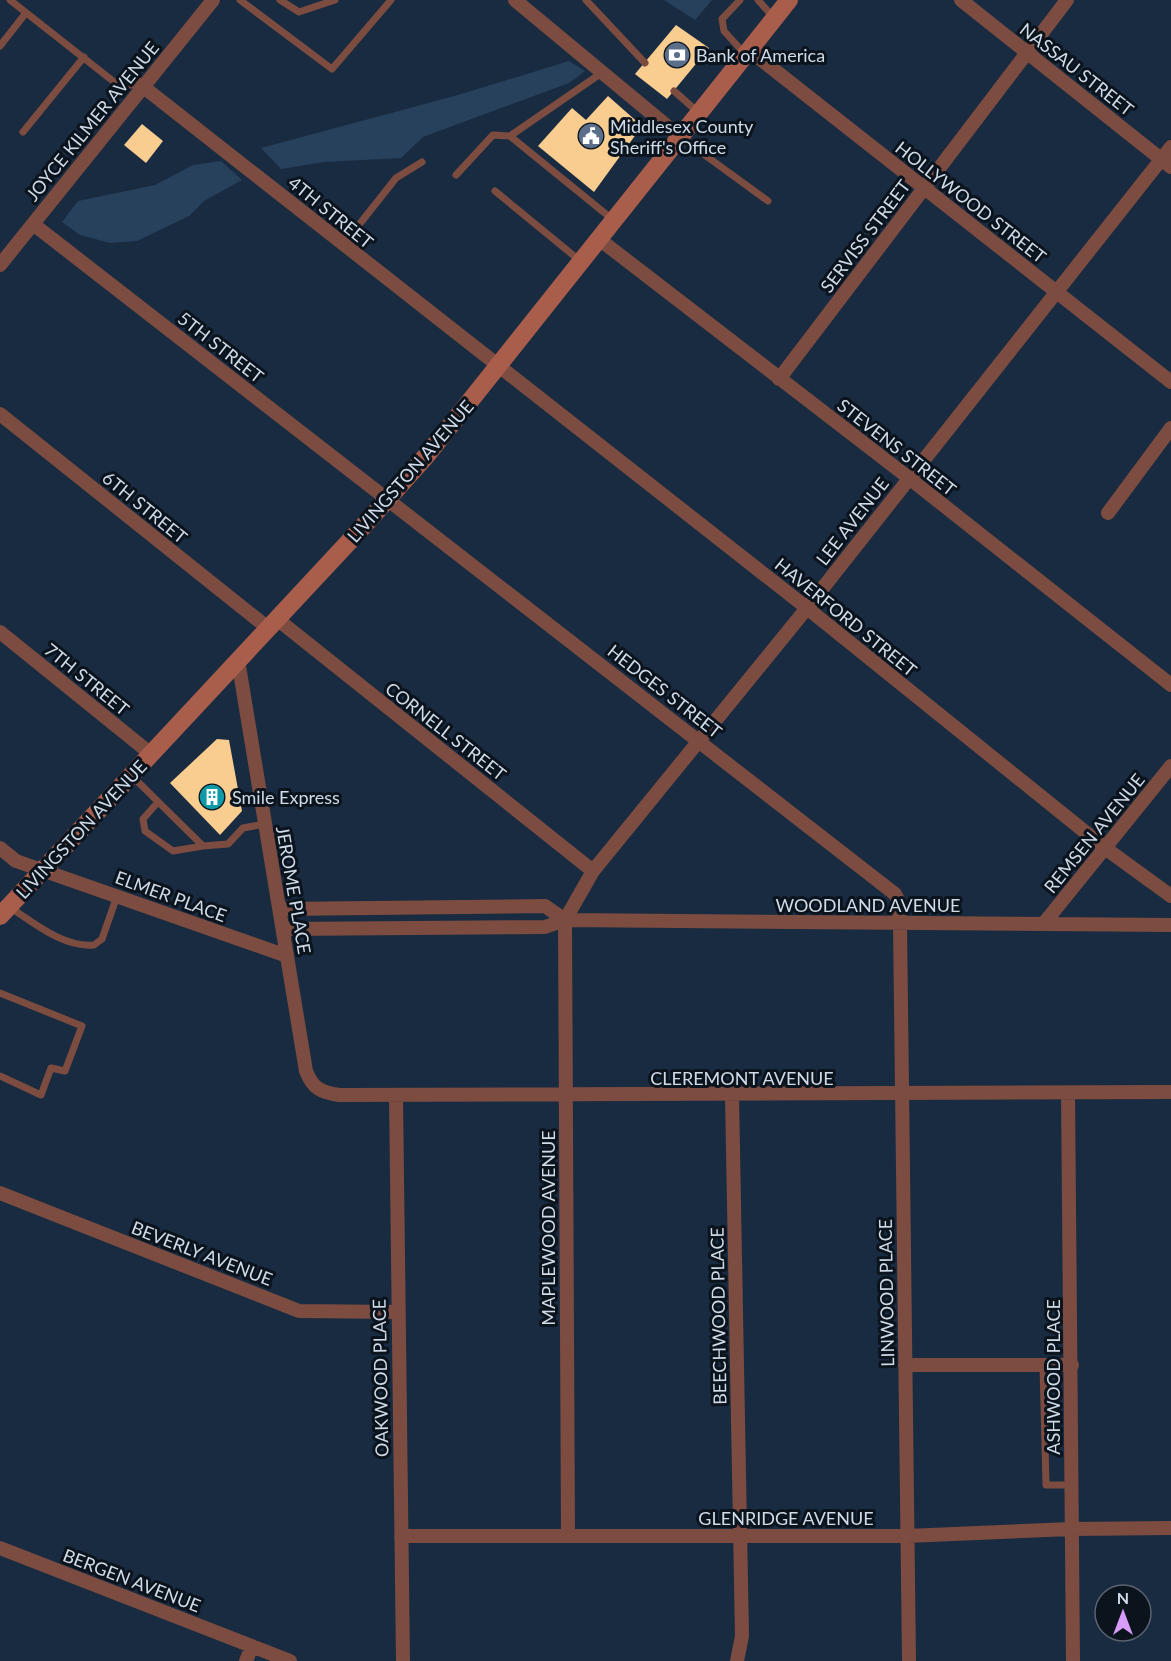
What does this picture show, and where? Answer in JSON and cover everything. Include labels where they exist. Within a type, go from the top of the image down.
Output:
[{"type":"main road","name":"LIVINGSTON AVENUE","points":[[4,911],[388,499],[498,366],[789,0]]},
{"type":"street","name":"JOYCE KILMER AVENUE","points":[[0,265],[5,251],[33,224],[141,85],[213,0]]},
{"type":"street","points":[[515,0],[680,137]]},
{"type":"street","name":"NASSAU STREET","points":[[961,0],[1166,163]]},
{"type":"street","name":"SERVISS STREET","points":[[779,379],[1067,0]]},
{"type":"street","name":"HOLLYWOOD STREET","points":[[747,53],[925,188],[1171,382]]},
{"type":"street","name":"4TH STREET","points":[[141,85],[498,366]]},
{"type":"street","name":"LEE AVENUE","points":[[565,920],[593,871],[807,608],[1056,292],[1166,163],[1171,147]]},
{"type":"street","name":"5TH STREET","points":[[33,224],[388,499]]},
{"type":"street","name":"STEVENS STREET","points":[[599,238],[1171,685]]},
{"type":"street","name":"HAVERFORD STREET","points":[[498,366],[807,608],[1105,848],[1171,896]]},
{"type":"street","name":"6TH STREET","points":[[0,414],[272,624]]},
{"type":"street","points":[[1108,513],[1171,428]]},
{"type":"street","name":"HEDGES STREET","points":[[388,499],[895,894],[900,924]]},
{"type":"street","name":"CORNELL STREET","points":[[272,624],[593,871]]},
{"type":"street","name":"7TH STREET","points":[[0,632],[151,754]]},
{"type":"street","name":"JEROME PLACE","points":[[238,660],[306,1071],[315,1088]]},
{"type":"street","name":"REMSEN AVENUE","points":[[1045,922],[1171,766]]},
{"type":"street","name":"ELMER PLACE","points":[[0,848],[16,861],[287,956]]},
{"type":"street","name":"WOODLAND AVENUE","points":[[280,909],[545,906],[565,920]]},
{"type":"street","name":"WOODLAND AVENUE","points":[[283,929],[545,927],[565,920],[900,924],[1045,922],[1171,925]]},
{"type":"street","name":"MAPLEWOOD AVENUE","points":[[565,920],[568,1536]]},
{"type":"street","name":"LINWOOD PLACE","points":[[900,924],[909,1661]]},
{"type":"street","name":"CLEREMONT AVENUE","points":[[315,1088],[339,1095],[901,1095],[1171,1092]]},
{"type":"street","name":"ASHWOOD PLACE","points":[[1068,1093],[1073,1661]]},
{"type":"street","name":"OAKWOOD PLACE","points":[[396,1095],[403,1661]]},
{"type":"street","name":"BEECHWOOD PLACE","points":[[732,1095],[742,1636],[737,1661]]},
{"type":"street","name":"BEVERLY AVENUE","points":[[0,1193],[299,1311],[397,1312]]},
{"type":"street","points":[[905,1365],[1072,1365]]},
{"type":"street","name":"GLENRIDGE AVENUE","points":[[401,1536],[907,1536],[1071,1529],[1171,1528]]},
{"type":"street","name":"BERGEN AVENUE","points":[[0,1548],[290,1661]]},
{"type":"street","points":[[246,1661],[252,1646]]},
{"type":"lane","points":[[10,0],[118,85],[141,85]]},
{"type":"lane","points":[[240,0],[332,69],[391,0]]},
{"type":"lane","points":[[280,0],[299,12],[335,0]]},
{"type":"lane","points":[[586,0],[645,63]]},
{"type":"lane","points":[[740,0],[722,20],[724,32],[747,53]]},
{"type":"lane","points":[[758,0],[774,18]]},
{"type":"lane","points":[[0,46],[25,14]]},
{"type":"lane","points":[[22,132],[84,57]]},
{"type":"lane","points":[[510,136],[603,72]]},
{"type":"lane","points":[[674,91],[699,113]]},
{"type":"lane","points":[[456,175],[493,135],[510,136],[614,221]]},
{"type":"lane","points":[[680,137],[768,201]]},
{"type":"lane","points":[[343,245],[396,178],[422,162]]},
{"type":"lane","points":[[495,191],[581,262]]},
{"type":"lane","points":[[131,775],[203,846]]},
{"type":"lane","points":[[158,802],[143,819],[145,831],[173,851],[228,844],[243,828],[265,824]]},
{"type":"lane","points":[[4,911],[46,931],[86,946],[94,945],[102,939],[117,896]]},
{"type":"lane","points":[[0,993],[82,1026],[65,1071],[51,1068],[41,1095],[0,1076]]},
{"type":"lane","points":[[1043,1365],[1046,1485],[1071,1485]]},
{"type":"shaded area","points":[[664,0],[712,0],[695,20]]},
{"type":"shaded area","points":[[569,61],[585,71],[569,83],[423,137],[401,158],[324,162],[281,169],[261,148],[458,95]]},
{"type":"shaded area","points":[[221,161],[242,180],[204,201],[189,216],[137,241],[110,243],[80,235],[62,222],[78,201],[155,185],[193,165]]},
{"type":"building","name":"Bank of America","points":[[676,25],[709,48],[667,99],[635,74]]},
{"type":"building","name":"Middlesex County Sheriff's Office","points":[[608,96],[642,126],[594,192],[538,146],[572,108],[586,120]]},
{"type":"building","points":[[142,124],[163,141],[146,163],[124,145]]},
{"type":"building","name":"Smile Express","points":[[217,739],[229,740],[242,811],[220,835],[170,783]]},
{"type":"place","name":"Bank of America","points":[[677,55]]},
{"type":"place","name":"Middlesex County Sheriff's Office","points":[[591,136]]},
{"type":"place","name":"Smile Express","points":[[212,797]]}]
